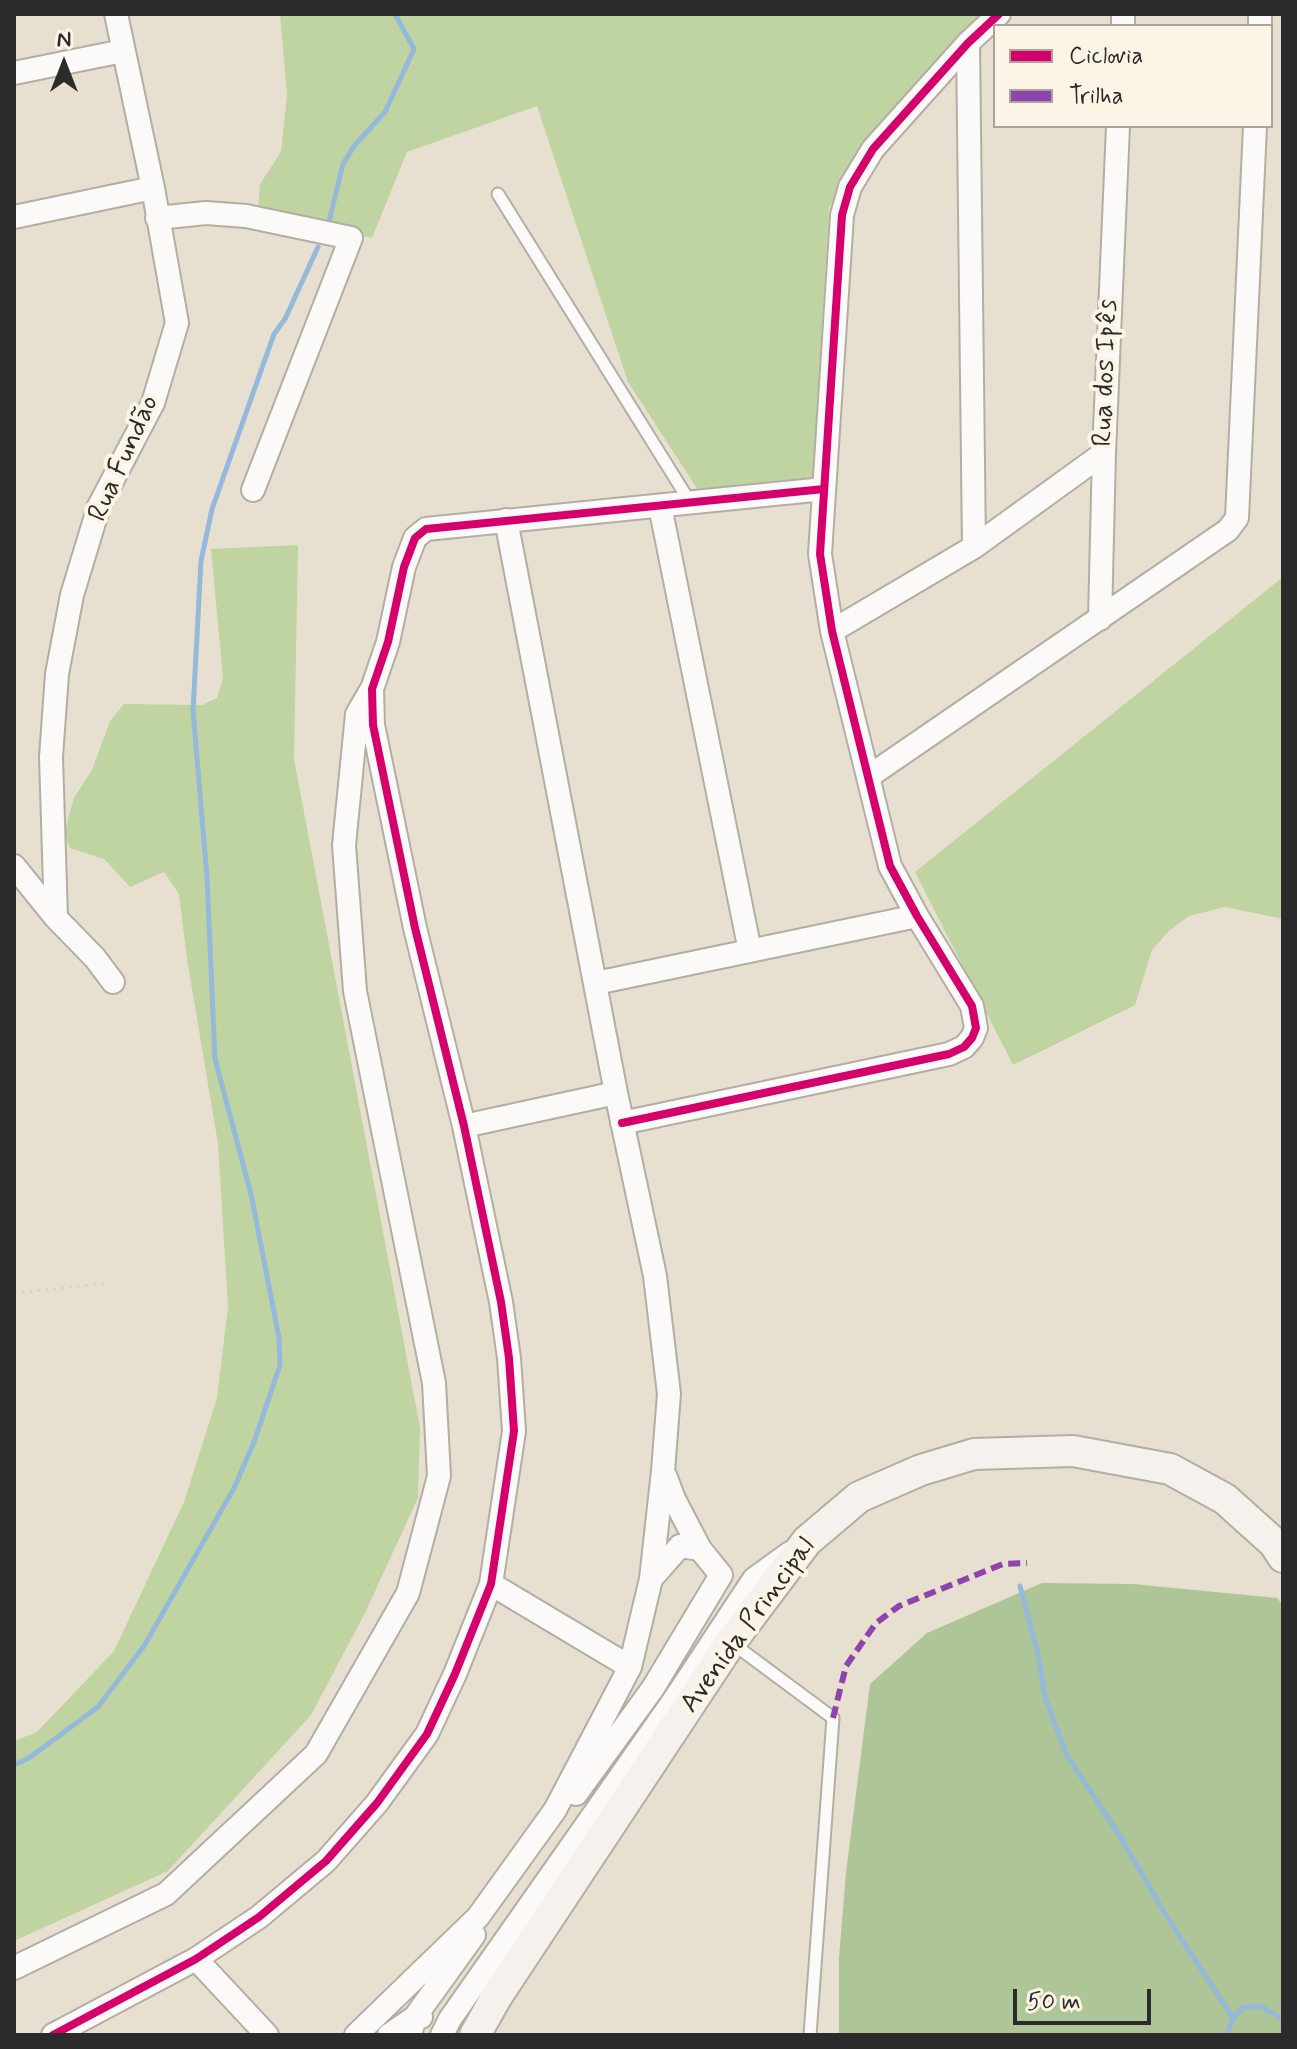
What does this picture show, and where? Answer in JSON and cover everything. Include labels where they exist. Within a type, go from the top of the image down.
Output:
[{"type":"street","name":"Rua Fundão","points":[[56,918],[51,757],[57,674],[72,595],[99,506],[153,403],[177,323],[153,188],[116,14]]},
{"type":"street","points":[[622,1123],[949,1054],[964,1047],[976,1028],[972,1006],[890,866],[832,631],[820,554],[842,215],[850,187],[873,149],[968,43],[999,14]]},
{"type":"street","points":[[968,43],[974,547]]},
{"type":"street","points":[[14,73],[123,51]]},
{"type":"street","name":"Rua dos Ipês","points":[[1100,619],[1118,128]]},
{"type":"street","points":[[868,777],[1228,530],[1237,518],[1255,128]]},
{"type":"street","points":[[14,217],[153,188]]},
{"type":"street","points":[[157,218],[206,213],[246,216],[351,238],[253,490]]},
{"type":"street","points":[[832,631],[974,547],[1104,453]]},
{"type":"street","points":[[14,1968],[166,1894],[316,1754],[408,1593],[439,1476],[434,1383],[355,991],[344,845],[357,714],[372,689],[388,642],[404,567],[415,538],[426,529],[824,489]]},
{"type":"street","points":[[660,506],[750,951]]},
{"type":"street","points":[[356,2035],[478,1917],[555,1810],[630,1667],[651,1579],[663,1471],[669,1394],[655,1276],[616,1093],[506,520]]},
{"type":"street","points":[[53,2035],[196,1959],[259,1917],[326,1861],[377,1803],[427,1734],[491,1584],[514,1431],[509,1358],[501,1302],[464,1126],[415,928],[373,725],[372,689]]},
{"type":"street","points":[[14,866],[113,982]]},
{"type":"street","points":[[596,983],[917,916]]},
{"type":"street","points":[[464,1126],[616,1093]]},
{"type":"street","name":"Avenida Principal","points":[[456,2030],[497,1996],[602,1821],[807,1541],[859,1497],[921,1470],[974,1454],[1073,1451],[1170,1469],[1225,1499],[1274,1543],[1283,1557]]},
{"type":"street","points":[[413,2026],[653,1688],[721,1575],[700,1549],[663,1471]]},
{"type":"street","points":[[389,2035],[413,2026],[456,2030],[602,1821],[674,1700],[754,1579],[807,1541]]},
{"type":"street","points":[[651,1579],[680,1546],[700,1549]]},
{"type":"street","points":[[491,1584],[630,1667]]},
{"type":"street","points":[[653,1688],[674,1700]]},
{"type":"street","points":[[196,1959],[267,2035]]},
{"type":"lane","points":[[498,194],[691,503]]},
{"type":"lane","points":[[731,1642],[833,1718],[810,2035]]},
{"type":"path","points":[[14,1293],[109,1283]]},
{"type":"green space","points":[[280,14],[986,14],[863,144],[829,208],[813,477],[698,490],[628,382],[537,106],[407,152],[372,238],[258,212],[260,184],[281,152],[287,95]]},
{"type":"green space","points":[[298,545],[294,759],[420,1428],[418,1498],[365,1613],[311,1715],[168,1871],[14,1941],[14,1741],[37,1732],[114,1651],[184,1502],[217,1398],[228,1307],[218,1144],[179,894],[164,872],[130,887],[104,859],[70,848],[64,833],[74,798],[92,770],[110,721],[124,704],[202,705],[217,698],[223,677],[211,549]]},
{"type":"green space","points":[[1283,577],[1283,919],[1225,907],[1189,916],[1169,931],[1152,950],[1135,1005],[1013,1065],[915,872]]},
{"type":"green space","points":[[1042,1583],[1133,1584],[1277,1598],[1283,1605],[1283,2035],[839,2035],[839,1958],[846,1872],[870,1684],[927,1633]]},
{"type":"waterway","points":[[328,226],[343,164],[354,146],[385,112],[414,49],[395,14]]},
{"type":"waterway","points":[[14,1765],[29,1758],[98,1707],[144,1646],[234,1488],[254,1442],[280,1365],[279,1338],[251,1194],[215,1059],[207,877],[193,711],[201,561],[212,509],[274,334],[285,319],[318,247]]},
{"type":"waterway","points":[[1020,1586],[1039,1658],[1045,1697],[1066,1754],[1233,2018]]},
{"type":"waterway","points":[[1227,2035],[1233,2018],[1242,2008],[1260,2006],[1283,2019]]},
{"type":"marked path","points":[[833,1718],[846,1666],[876,1623],[899,1606],[1003,1564],[1027,1563]]},
{"type":"cycle path","points":[[622,1123],[949,1054],[964,1047],[976,1028],[972,1006],[890,866],[832,631],[820,554],[842,215],[850,187],[873,149],[968,43],[999,14]]},
{"type":"cycle path","points":[[53,2035],[196,1959],[259,1917],[326,1861],[377,1803],[427,1734],[491,1584],[514,1431],[509,1358],[501,1302],[464,1126],[415,928],[373,725],[372,689],[388,642],[404,567],[415,538],[426,529],[824,489]]}]
